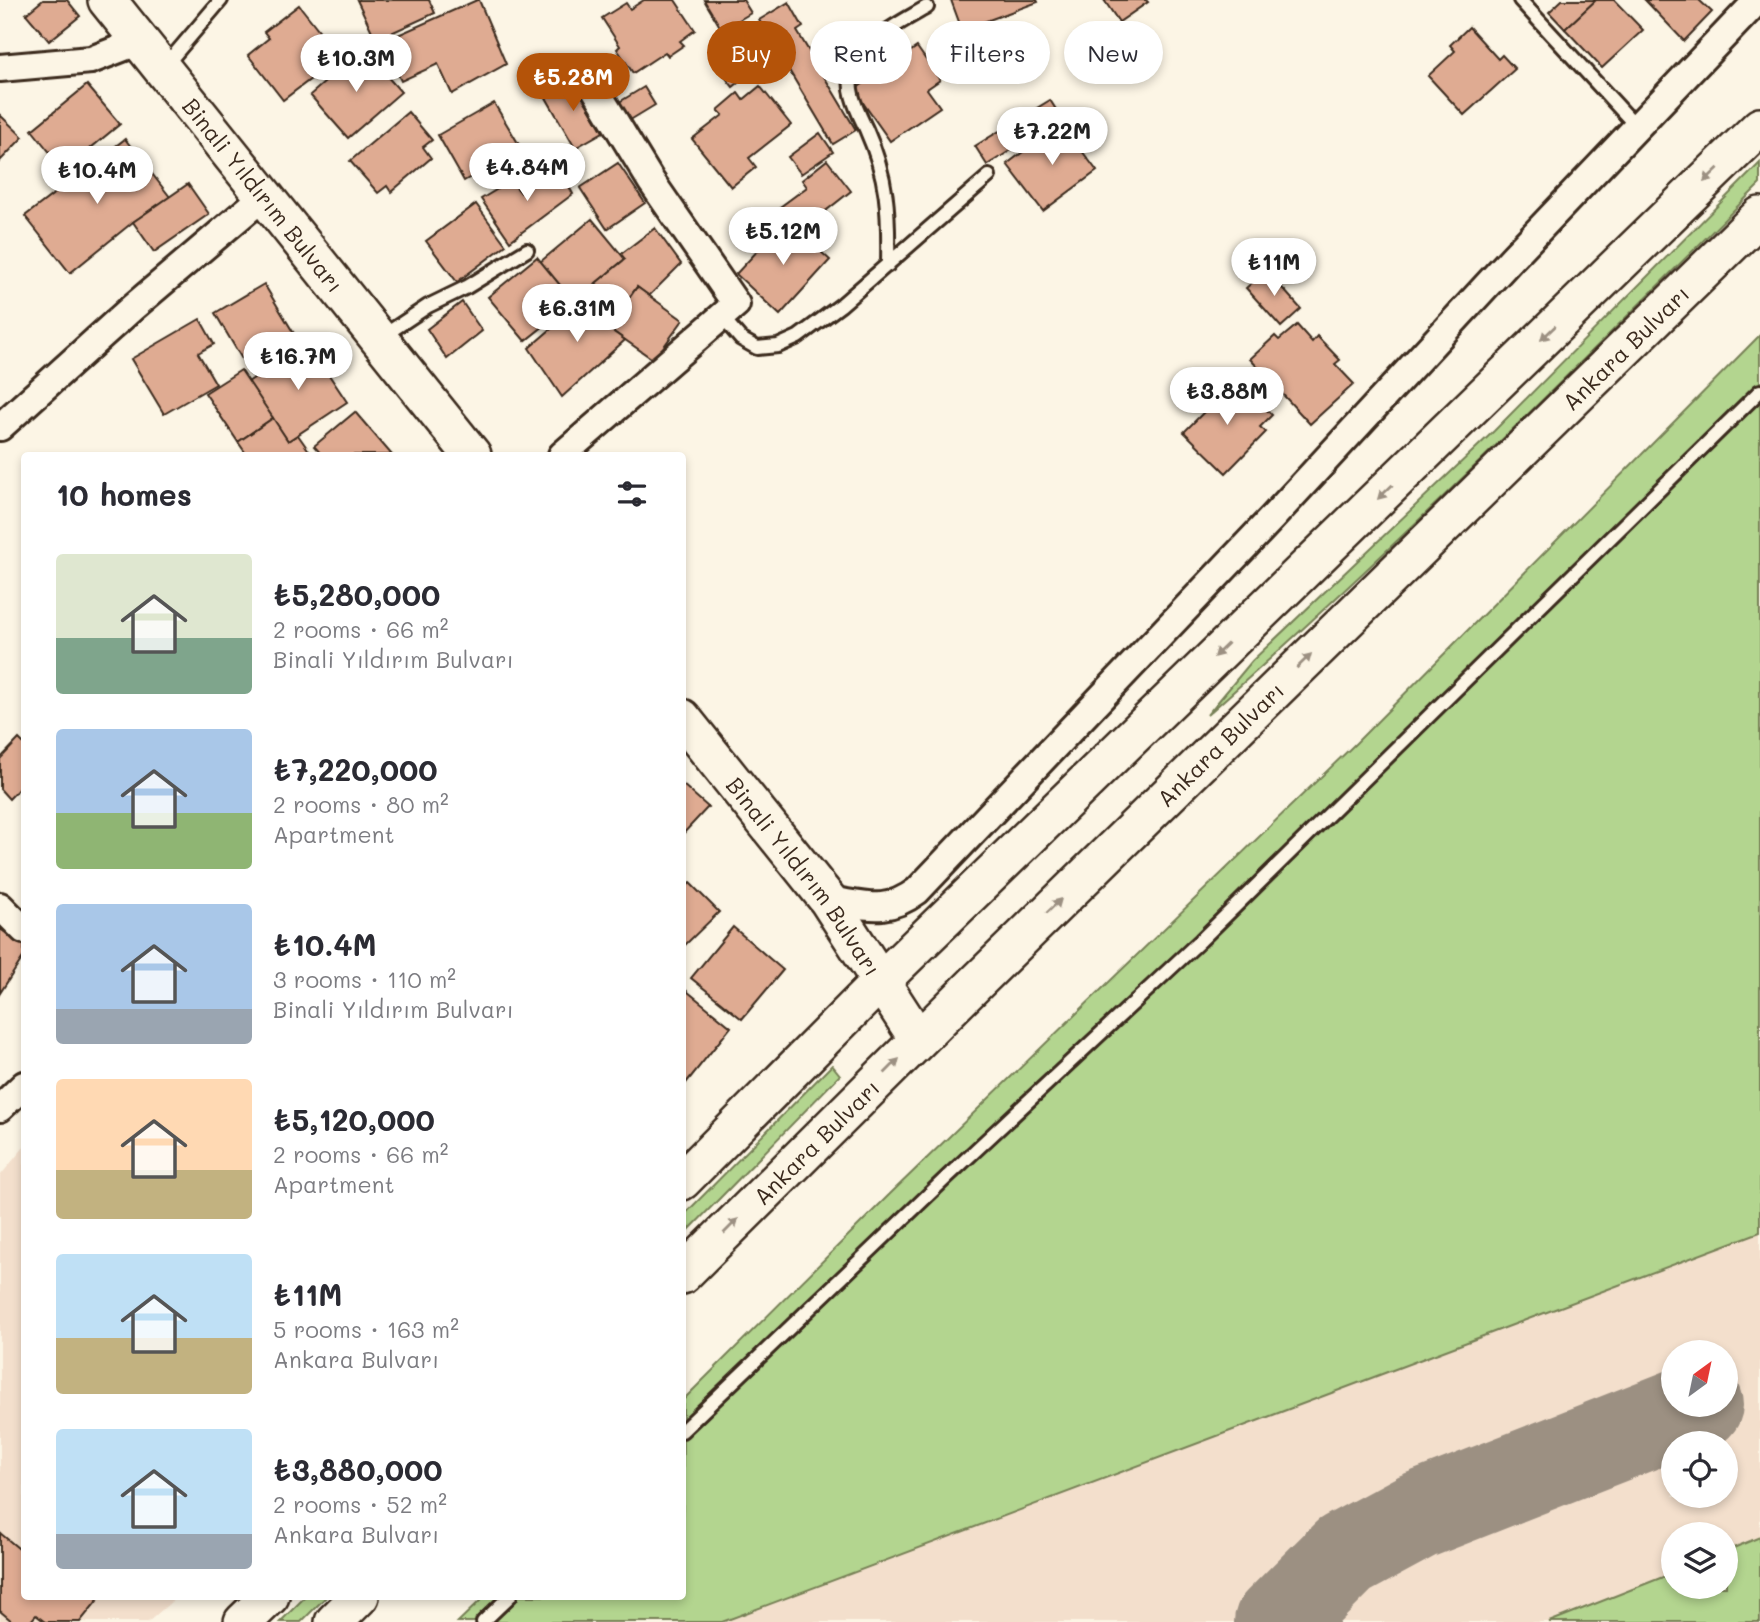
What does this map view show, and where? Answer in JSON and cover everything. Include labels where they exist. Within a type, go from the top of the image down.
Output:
[{"type":"main road","name":"Binali Yıldırım Bulvarı","points":[[107,0],[470,452]]},
{"type":"main road","points":[[686,1177],[880,982],[1760,127]]},
{"type":"main road","name":"Ankara Bulvarı","points":[[686,1271],[918,1039],[1760,216]]},
{"type":"main road","name":"Binali Yıldırım Bulvarı","points":[[686,723],[828,900],[918,1039]]},
{"type":"main road","points":[[243,1622],[266,1600]]},
{"type":"main road","points":[[334,1622],[356,1600]]},
{"type":"street","points":[[828,900],[884,908],[901,903],[917,891],[1272,518],[1513,257],[1758,0]]},
{"type":"street","points":[[0,68],[151,55]]},
{"type":"street","points":[[565,452],[736,304],[651,181],[592,84]]},
{"type":"street","points":[[0,427],[170,275],[264,196]]},
{"type":"street","points":[[0,906],[21,927]]},
{"type":"street","points":[[0,1108],[21,1088]]},
{"type":"lane","points":[[151,55],[221,0]]},
{"type":"lane","points":[[1520,0],[1637,127]]},
{"type":"lane","points":[[888,265],[889,213],[884,185],[875,149],[852,98],[850,79],[853,66],[878,37],[927,7]]},
{"type":"lane","points":[[722,317],[741,339],[757,348],[778,346],[798,337],[841,305],[989,176]]},
{"type":"lane","points":[[379,339],[428,306],[527,250]]},
{"type":"lane","points":[[686,1426],[1201,940],[1760,391]]},
{"type":"lane","points":[[483,1622],[506,1600]]},
{"type":"shaded area","points":[[1760,335],[1760,1622],[458,1622],[481,1600],[686,1600],[686,1397],[890,1194],[1356,743]]},
{"type":"shaded area","points":[[21,1151],[21,1600],[173,1600],[148,1622],[0,1622],[0,1176]]},
{"type":"green space","points":[[1760,163],[1760,184],[1419,520],[1207,715],[1252,661],[1494,431]]},
{"type":"green space","points":[[1760,335],[1760,1232],[722,1622],[458,1622],[481,1600],[686,1600],[686,1397],[890,1194],[1356,743]]},
{"type":"green space","points":[[832,1065],[840,1075],[686,1233],[686,1213]]},
{"type":"green space","points":[[1760,1537],[1760,1622],[1549,1622],[1661,1578],[1661,1599],[1738,1599],[1738,1546]]},
{"type":"green space","points":[[302,1600],[323,1600],[301,1622],[280,1622]]},
{"type":"building","points":[[43,0],[67,0],[80,16],[49,41],[26,14]]},
{"type":"building","points":[[357,0],[429,0],[435,13],[376,40]]},
{"type":"building","points":[[477,0],[506,64],[452,94],[438,64],[401,81],[382,42]]},
{"type":"building","points":[[644,0],[675,0],[695,30],[680,41],[684,45],[668,56],[665,52],[633,73],[617,49],[620,46],[602,18],[626,3],[630,9]]},
{"type":"building","points":[[704,0],[743,0],[751,13],[737,21],[717,21]]},
{"type":"building","points":[[951,0],[1038,2],[986,21],[959,21]]},
{"type":"building","points":[[1104,0],[1148,2],[1120,21]]},
{"type":"building","points":[[1562,0],[1596,0],[1565,29],[1549,12]]},
{"type":"building","points":[[1596,0],[1614,0],[1643,30],[1602,68],[1565,29]]},
{"type":"building","points":[[1645,0],[1699,0],[1712,12],[1684,41]]},
{"type":"building","points":[[789,2],[803,27],[797,31],[810,53],[810,84],[829,84],[856,130],[833,144],[796,82],[796,21],[759,20]]},
{"type":"building","points":[[299,5],[340,57],[283,100],[248,55],[269,38],[264,32]]},
{"type":"building","points":[[1469,27],[1498,59],[1502,55],[1515,69],[1464,115],[1428,76],[1455,51],[1450,45]]},
{"type":"building","points":[[917,47],[926,60],[926,84],[934,84],[927,89],[940,107],[890,141],[854,90],[863,84],[912,84],[912,50]]},
{"type":"building","points":[[363,49],[401,92],[348,138],[310,95]]},
{"type":"building","points":[[572,77],[603,132],[575,148],[544,94]]},
{"type":"building","points":[[87,85],[120,124],[64,170],[32,130]]},
{"type":"building","points":[[760,86],[791,125],[749,158],[756,167],[731,187],[692,139],[723,115],[718,110],[738,93],[743,100]]},
{"type":"building","points":[[644,87],[655,105],[627,122],[616,104]]},
{"type":"building","points":[[1050,100],[1062,119],[987,165],[975,146]]},
{"type":"building","points":[[494,103],[521,148],[464,181],[438,135]]},
{"type":"building","points":[[408,112],[432,140],[423,147],[431,158],[391,192],[387,186],[378,193],[350,161]]},
{"type":"building","points":[[0,115],[23,137],[0,161]]},
{"type":"building","points":[[1061,123],[1097,171],[1043,211],[1007,164]]},
{"type":"building","points":[[820,133],[833,152],[801,174],[788,157]]},
{"type":"building","points":[[125,139],[170,197],[133,222],[70,273],[25,216]]},
{"type":"building","points":[[827,160],[851,191],[799,232],[780,207],[807,187],[802,180]]},
{"type":"building","points":[[618,163],[645,203],[607,229],[580,188]]},
{"type":"building","points":[[558,166],[573,194],[510,241],[481,199],[511,181],[521,193]]},
{"type":"building","points":[[188,184],[209,214],[154,252],[133,222]]},
{"type":"building","points":[[476,204],[506,245],[457,282],[426,241]]},
{"type":"building","points":[[592,219],[625,259],[574,302],[540,262]]},
{"type":"building","points":[[786,220],[830,260],[780,315],[736,274]]},
{"type":"building","points":[[655,228],[681,264],[649,296],[637,287],[619,312],[596,283],[625,259],[621,254]]},
{"type":"building","points":[[537,257],[574,302],[525,341],[488,297]]},
{"type":"building","points":[[1266,270],[1301,309],[1281,327],[1246,288]]},
{"type":"building","points":[[264,284],[296,337],[246,366],[215,313]]},
{"type":"building","points":[[637,287],[683,320],[654,360],[608,328]]},
{"type":"building","points":[[595,291],[616,316],[608,328],[625,340],[562,397],[529,348]]},
{"type":"building","points":[[462,302],[482,331],[447,359],[427,329]]},
{"type":"building","points":[[200,319],[214,344],[198,353],[216,384],[164,414],[131,359]]},
{"type":"building","points":[[1297,325],[1312,342],[1317,336],[1340,360],[1335,364],[1354,384],[1310,424],[1250,359],[1275,336],[1279,340]]},
{"type":"building","points":[[307,342],[347,402],[288,441],[248,382]]},
{"type":"building","points":[[241,370],[273,418],[238,442],[205,393]]},
{"type":"building","points":[[1214,382],[1240,408],[1253,396],[1272,415],[1260,427],[1266,432],[1226,473],[1184,432],[1208,408],[1199,398]]},
{"type":"building","points":[[355,412],[389,452],[319,452],[314,446]]},
{"type":"building","points":[[273,418],[288,441],[298,435],[310,452],[245,452],[238,442]]},
{"type":"building","points":[[19,739],[21,741],[21,786],[9,799],[0,789],[0,759]]},
{"type":"building","points":[[686,788],[708,807],[686,831]]},
{"type":"building","points":[[690,883],[719,912],[686,944],[686,885]]},
{"type":"building","points":[[733,927],[783,970],[742,1019],[691,978]]},
{"type":"building","points":[[0,929],[21,943],[21,961],[0,993]]},
{"type":"building","points":[[686,990],[731,1027],[686,1083]]},
{"type":"building","points":[[0,1533],[21,1550],[21,1600],[98,1600],[80,1622],[45,1622],[36,1615],[30,1622],[13,1622],[0,1611]]},
{"type":"taxiway","points":[[1278,1622],[1345,1555],[1417,1516],[1666,1418]]}]
